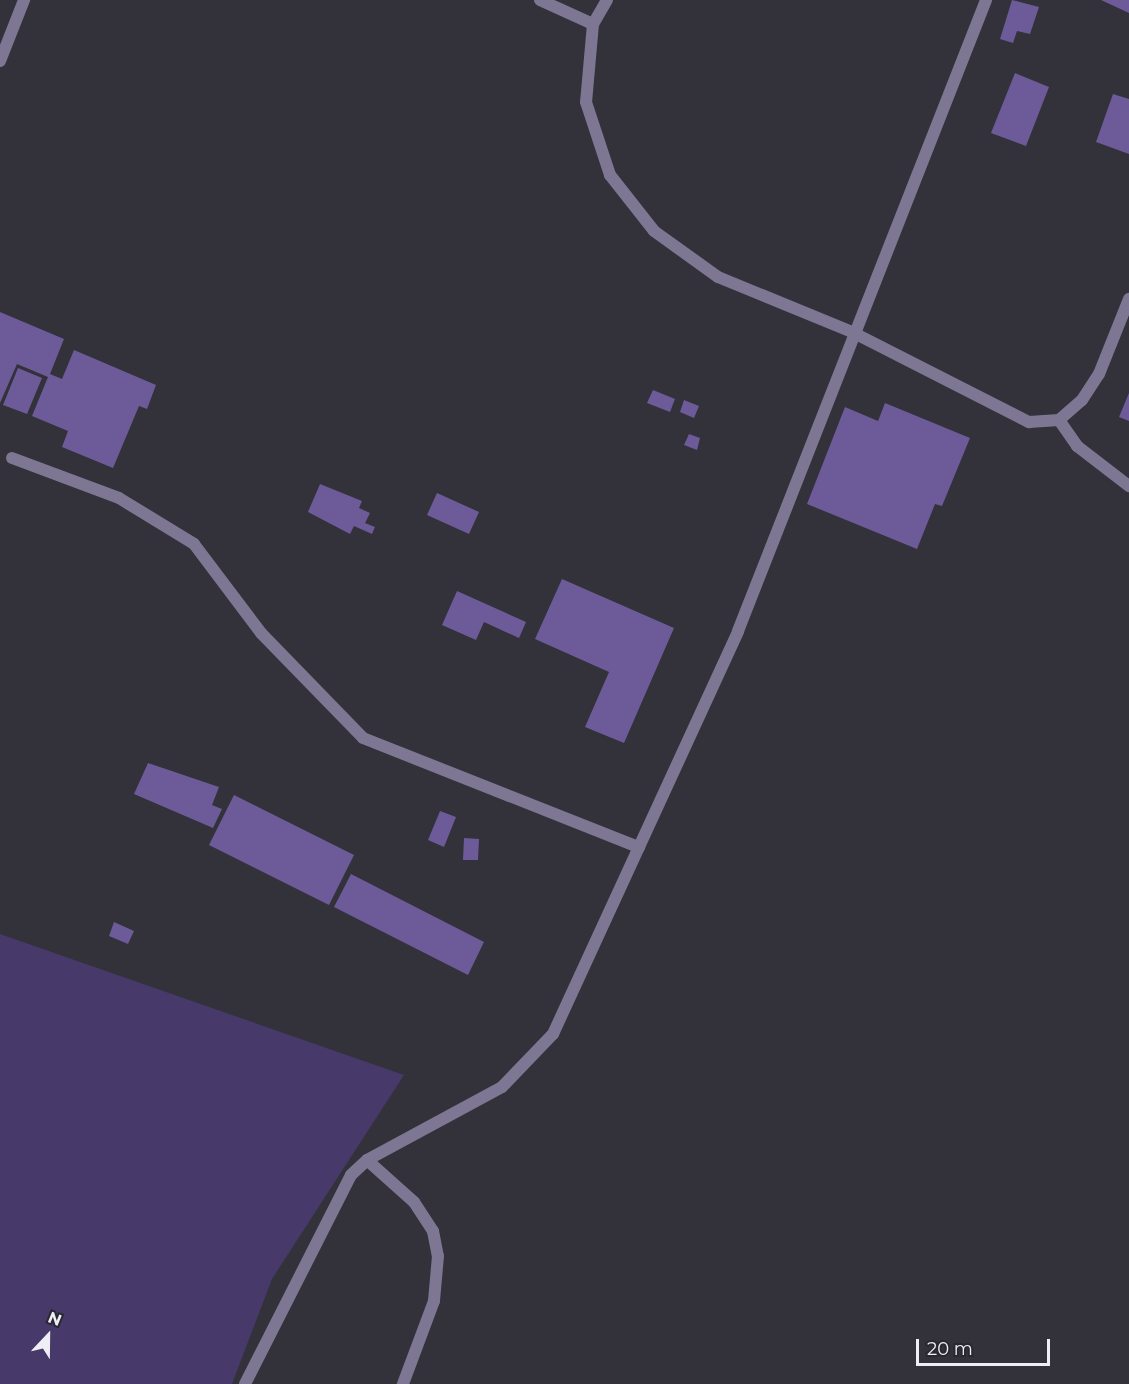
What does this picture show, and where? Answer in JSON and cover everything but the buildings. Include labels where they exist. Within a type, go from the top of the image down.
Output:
[{"type":"street","points":[[0,61],[24,0]]},
{"type":"street","points":[[540,0],[593,24]]},
{"type":"street","points":[[607,0],[593,24],[586,102],[610,175],[654,231],[718,277],[852,332],[1029,422],[1059,420],[1082,400],[1099,374],[1129,299]]},
{"type":"street","points":[[245,1384],[337,1194],[367,1160],[502,1087],[537,1056],[639,847],[738,631],[852,332],[986,0]]},
{"type":"street","points":[[1059,420],[1077,446],[1129,486]]},
{"type":"street","points":[[12,458],[119,498],[194,544],[261,633],[363,738],[639,847]]},
{"type":"street","points":[[367,1160],[414,1202],[433,1231],[438,1256],[435,1301],[403,1384]]},
{"type":"shaded area","points":[[0,934],[404,1075],[272,1279],[232,1384],[0,1384]]}]
